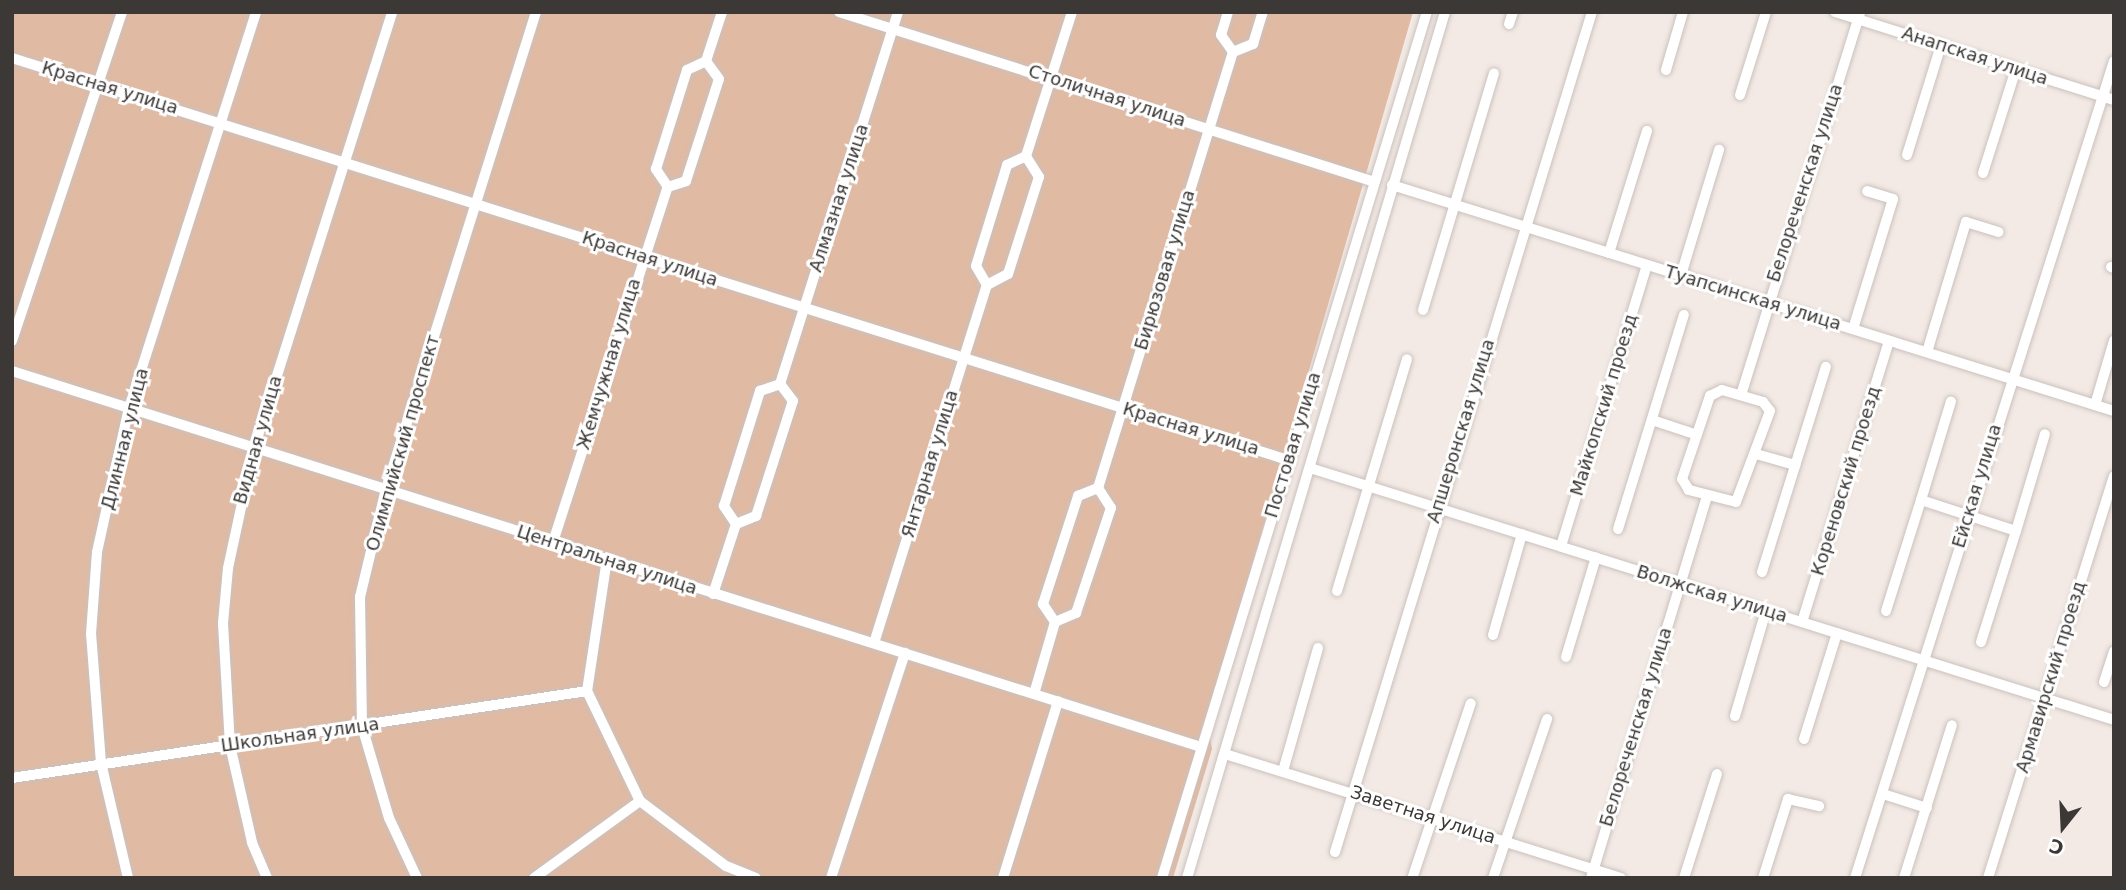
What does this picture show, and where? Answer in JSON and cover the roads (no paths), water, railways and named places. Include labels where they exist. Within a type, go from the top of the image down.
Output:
[{"type":"street","points":[[12,341],[122,12]]},
{"type":"street","name":"Длинная улица","points":[[128,878],[100,763],[91,634],[97,552],[129,408],[256,12]]},
{"type":"street","name":"Видная улица","points":[[267,878],[252,842],[230,745],[223,623],[228,568],[254,447],[342,162],[392,12]]},
{"type":"street","name":"Олимпийский проспект","points":[[417,878],[389,818],[362,726],[360,597],[386,489],[536,12]]},
{"type":"street","points":[[668,187],[656,169],[687,70],[706,61],[722,12]]},
{"type":"street","name":"Столичная улица","points":[[839,12],[1375,182]]},
{"type":"street","name":"Алмазная улица","points":[[780,384],[898,12]]},
{"type":"street","points":[[988,285],[976,266],[1007,165],[1026,156],[1072,12]]},
{"type":"street","points":[[1228,12],[1221,35],[1233,52],[1253,44],[1263,12]]},
{"type":"street","name":"Постовая улица","points":[[1163,878],[1288,460],[1427,12]]},
{"type":"street","name":"Постовая улица","points":[[1187,878],[1445,12]]},
{"type":"street","name":"Апшеронская улица","points":[[1335,852],[1438,508],[1592,12]]},
{"type":"street","points":[[1665,70],[1684,12]]},
{"type":"street","points":[[1740,95],[1766,12]]},
{"type":"street","name":"Анапская улица","points":[[1835,12],[1859,16],[2114,100]]},
{"type":"street","name":"Белореченская улица","points":[[1741,395],[1766,302],[1859,16]]},
{"type":"street","points":[[1907,155],[1941,45]]},
{"type":"street","name":"Бирюзовая улица","points":[[1098,488],[1233,52]]},
{"type":"street","name":"Красная улица","points":[[12,58],[804,307],[962,360],[1288,460]]},
{"type":"street","name":"Жемчужная улица","points":[[553,542],[643,257],[668,187],[686,181],[719,79],[706,61]]},
{"type":"street","name":"Ейская улица","points":[[1856,878],[1968,515],[2114,61]]},
{"type":"street","points":[[1983,173],[2016,69]]},
{"type":"street","points":[[1423,310],[1494,73]]},
{"type":"street","points":[[1609,253],[1647,131]]},
{"type":"street","points":[[1681,275],[1719,150]]},
{"type":"street","name":"Янтарная улица","points":[[874,643],[988,285],[1008,274],[1039,177],[1026,156]]},
{"type":"street","name":"Туапсинская улица","points":[[1392,185],[2114,411]]},
{"type":"street","points":[[1853,329],[1893,199],[1867,191]]},
{"type":"street","points":[[1927,352],[1966,222],[1999,232]]},
{"type":"street","name":"Майкопский проезд","points":[[1561,546],[1647,265]]},
{"type":"street","points":[[1618,529],[1684,314]]},
{"type":"street","name":"Кореновский проезд","points":[[1802,622],[1889,341]]},
{"type":"street","points":[[2095,405],[2114,341]]},
{"type":"street","points":[[1336,591],[1407,359]]},
{"type":"street","points":[[1762,572],[1826,368]]},
{"type":"street","name":"Центральная улица","points":[[12,371],[1201,747]]},
{"type":"street","points":[[713,594],[736,524],[755,516],[793,401],[780,384],[760,391],[723,506],[736,524]]},
{"type":"street","points":[[1714,391],[1763,402],[1770,411],[1736,502],[1689,490],[1682,478],[1697,435],[1714,391]]},
{"type":"street","points":[[1886,611],[1951,401]]},
{"type":"street","points":[[1651,420],[1697,435]]},
{"type":"street","points":[[1981,642],[2045,434]]},
{"type":"street","points":[[1756,454],[1795,465]]},
{"type":"street","name":"Волжская улица","points":[[1310,467],[2114,720]]},
{"type":"street","name":"Армавирский проезд","points":[[1988,878],[2114,476]]},
{"type":"street","points":[[1034,694],[1055,622],[1043,604],[1078,496],[1098,488],[1111,508],[1076,613],[1055,622]]},
{"type":"street","name":"Белореченская улица","points":[[1592,873],[1707,496]]},
{"type":"street","points":[[1921,500],[2016,531]]},
{"type":"street","points":[[1493,635],[1522,534]]},
{"type":"street","points":[[1566,657],[1596,557]]},
{"type":"street","points":[[607,559],[587,691],[640,801],[726,866],[756,878]]},
{"type":"street","points":[[1735,716],[1766,611]]},
{"type":"street","points":[[1804,739],[1837,633]]},
{"type":"street","points":[[1283,771],[1318,648]]},
{"type":"street","points":[[2104,682],[2114,652]]},
{"type":"street","points":[[831,878],[905,653]]},
{"type":"street","name":"Школьная улица","points":[[12,778],[587,691]]},
{"type":"street","points":[[1003,878],[1058,701]]},
{"type":"street","points":[[1413,876],[1471,703]]},
{"type":"street","points":[[1493,878],[1546,719]]},
{"type":"street","points":[[1904,878],[1952,725]]},
{"type":"street","name":"Заветная улица","points":[[1225,754],[1432,817],[1592,873],[1621,878]]},
{"type":"street","points":[[1684,878],[1717,774]]},
{"type":"street","points":[[1883,794],[1927,808]]},
{"type":"street","points":[[1763,878],[1788,799],[1819,806]]},
{"type":"street","points":[[534,878],[640,801]]}]
